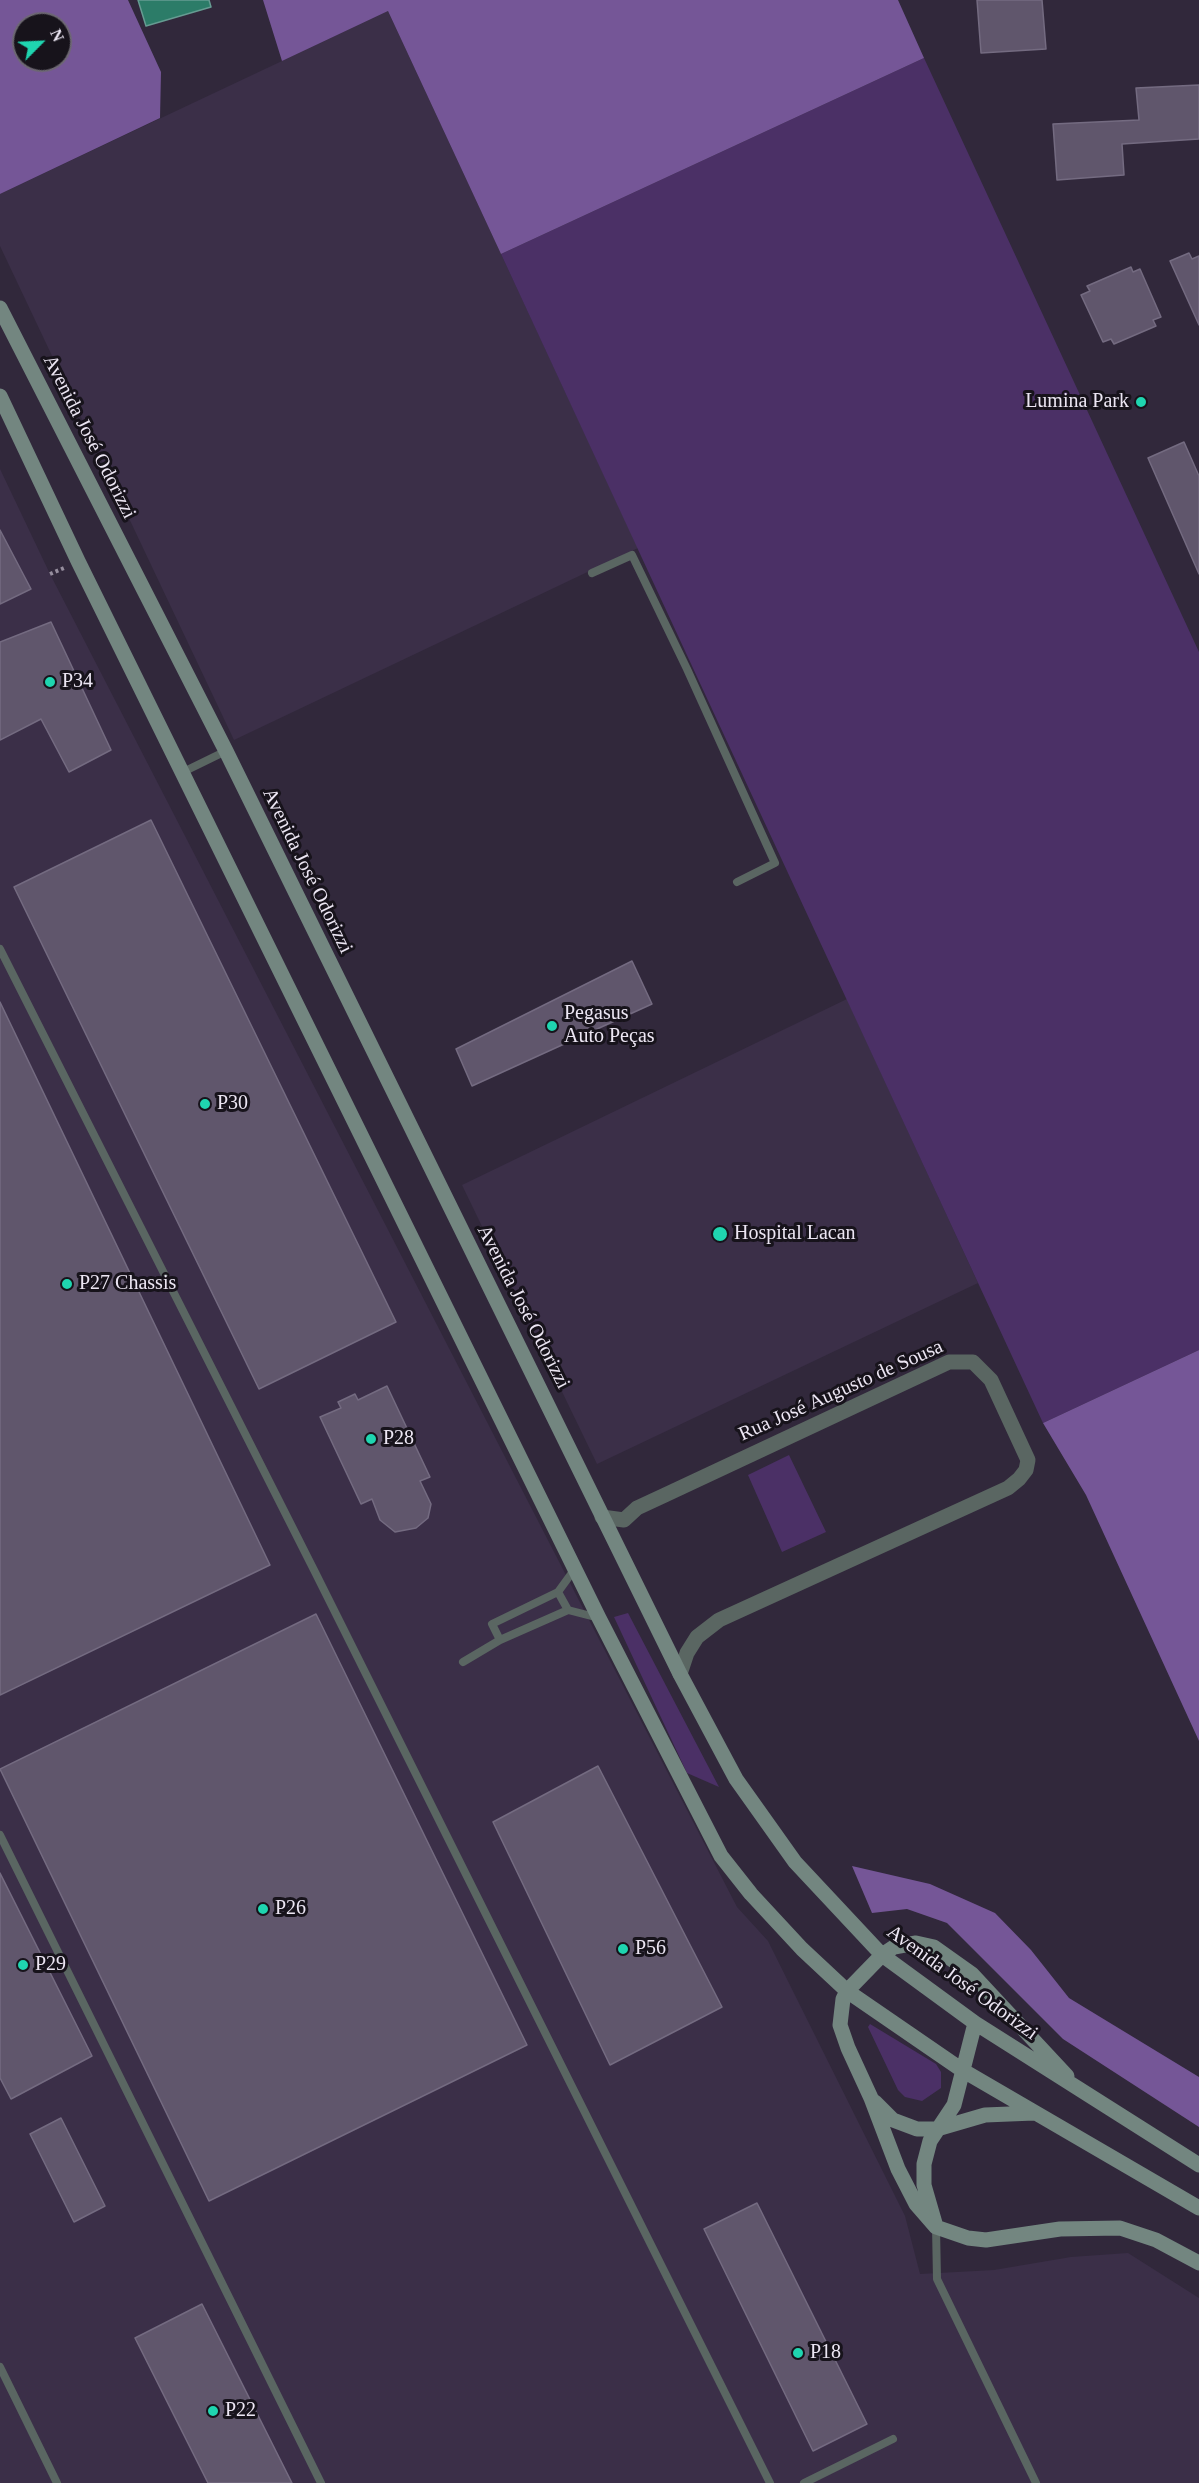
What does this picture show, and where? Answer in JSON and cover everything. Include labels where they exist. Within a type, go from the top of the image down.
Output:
[{"type":"main road","name":"Avenida José Odorizzi","points":[[0,308],[226,751],[602,1517],[680,1674],[736,1779],[795,1862],[882,1955],[975,2023],[1083,2094],[1199,2165]]},
{"type":"main road","points":[[0,396],[599,1618],[718,1851],[751,1894],[802,1949],[848,1991],[962,2070],[1199,2208]]},
{"type":"main road","points":[[1083,2094],[977,1980],[946,1953],[926,1944],[905,1943],[882,1955],[848,1991],[841,2009],[840,2025],[886,2140],[911,2194],[922,2213],[936,2227],[968,2238],[986,2240],[1060,2229],[1120,2228],[1137,2232],[1199,2263]]},
{"type":"main road","points":[[936,2227],[927,2198],[924,2174],[930,2140],[954,2105],[975,2023]]},
{"type":"main road","points":[[871,2098],[882,2111],[903,2126],[937,2129],[985,2115],[1035,2113]]},
{"type":"street","name":"Rua José Augusto de Sousa","points":[[602,1517],[624,1520],[637,1508],[950,1362],[973,1362],[991,1380],[1028,1460],[1026,1470],[1019,1479],[1008,1488],[719,1620],[697,1637],[687,1653],[680,1674]]},
{"type":"lane","points":[[592,573],[632,555],[687,669],[775,863],[737,882]]},
{"type":"lane","points":[[183,772],[226,751]]},
{"type":"lane","points":[[0,949],[326,1594],[770,2483]]},
{"type":"lane","points":[[500,1640],[492,1624],[558,1592],[575,1568]]},
{"type":"lane","points":[[558,1592],[568,1610]]},
{"type":"lane","points":[[463,1662],[500,1640],[568,1610],[599,1618]]},
{"type":"lane","points":[[0,1834],[321,2483]]},
{"type":"lane","points":[[936,2227],[937,2279],[1036,2483]]},
{"type":"lane","points":[[0,2367],[57,2483]]},
{"type":"lane","points":[[804,2483],[893,2439]]},
{"type":"shaded area","points":[[0,0],[128,0],[161,72],[160,118],[0,194]]},
{"type":"shaded area","points":[[138,0],[209,0],[211,7],[146,26]]},
{"type":"shaded area","points":[[263,0],[898,0],[924,58],[501,254],[388,11],[282,61]]},
{"type":"shaded area","points":[[388,11],[638,548],[234,740],[0,246],[0,194]]},
{"type":"shaded area","points":[[924,58],[1199,652],[1199,1350],[1043,1423],[501,254]]},
{"type":"shaded area","points":[[0,469],[50,574],[737,1907],[768,1941],[905,2216],[920,2274],[994,2270],[1071,2257],[1128,2253],[1199,2298],[1199,2483],[0,2483]]},
{"type":"shaded area","name":"Hospital Lacan","points":[[847,999],[978,1283],[597,1464],[462,1185]]},
{"type":"shaded area","points":[[1199,1350],[1199,1741],[1086,1495],[1043,1423]]},
{"type":"shaded area","points":[[789,1455],[826,1532],[782,1552],[748,1475]]},
{"type":"shaded area","points":[[628,1613],[719,1787],[687,1773],[614,1617]]},
{"type":"shaded area","points":[[852,1866],[930,1884],[995,1913],[1031,1950],[1069,1998],[1199,2077],[1199,2127],[1063,2039],[947,1923],[907,1909],[872,1913]]},
{"type":"shaded area","points":[[870,2024],[936,2064],[941,2072],[941,2088],[922,2101],[905,2097],[898,2090],[868,2027]]},
{"type":"building","points":[[977,0],[1042,0],[1046,49],[981,53]]},
{"type":"building","points":[[1199,85],[1199,139],[1122,144],[1124,175],[1057,180],[1053,124],[1139,120],[1136,88]]},
{"type":"building","points":[[1189,253],[1192,259],[1199,256],[1199,325],[1170,261]]},
{"type":"building","points":[[1131,267],[1133,272],[1140,269],[1161,317],[1153,320],[1156,326],[1114,344],[1111,339],[1103,342],[1081,295],[1090,291],[1087,286]]},
{"type":"building","points":[[1184,442],[1199,476],[1199,574],[1148,458]]},
{"type":"building","points":[[0,530],[31,589],[0,604]]},
{"type":"building","name":"P34","points":[[51,622],[111,750],[69,772],[41,719],[0,740],[0,642]]},
{"type":"building","name":"P30","points":[[151,820],[396,1322],[259,1389],[14,887]]},
{"type":"building","name":"Pegasus Auto Peças","points":[[632,961],[652,1004],[472,1086],[456,1049]]},
{"type":"building","name":"P27 Chassis","points":[[0,1002],[270,1565],[0,1695]]},
{"type":"building","name":"P28","points":[[387,1386],[430,1477],[420,1481],[431,1504],[428,1518],[416,1528],[395,1532],[380,1520],[372,1499],[361,1504],[320,1417],[341,1408],[338,1402],[355,1394],[358,1400]]},
{"type":"building","name":"P26","points":[[316,1614],[527,2045],[209,2201],[0,1769]]},
{"type":"building","name":"P56","points":[[598,1766],[722,2007],[610,2065],[493,1822]]},
{"type":"building","name":"P29","points":[[0,1873],[92,2056],[11,2099],[0,2078]]},
{"type":"building","points":[[61,2118],[105,2206],[74,2222],[30,2134]]},
{"type":"building","name":"P18","points":[[757,2203],[867,2424],[813,2451],[704,2229]]},
{"type":"building","name":"P22","points":[[202,2304],[292,2483],[208,2483],[135,2338]]},
{"type":"place","name":"Lumina Park","points":[[1141,402]]},
{"type":"place","name":"P34","points":[[50,682]]},
{"type":"place","name":"Pegasus Auto Peças","points":[[552,1026]]},
{"type":"place","name":"P30","points":[[205,1104]]},
{"type":"place","name":"Hospital Lacan","points":[[720,1234]]},
{"type":"place","name":"P27 Chassis","points":[[67,1284]]},
{"type":"place","name":"P28","points":[[371,1439]]},
{"type":"place","name":"P26","points":[[263,1909]]},
{"type":"place","name":"P56","points":[[623,1949]]},
{"type":"place","name":"P29","points":[[23,1965]]},
{"type":"place","name":"P18","points":[[798,2353]]},
{"type":"place","name":"P22","points":[[213,2411]]}]
